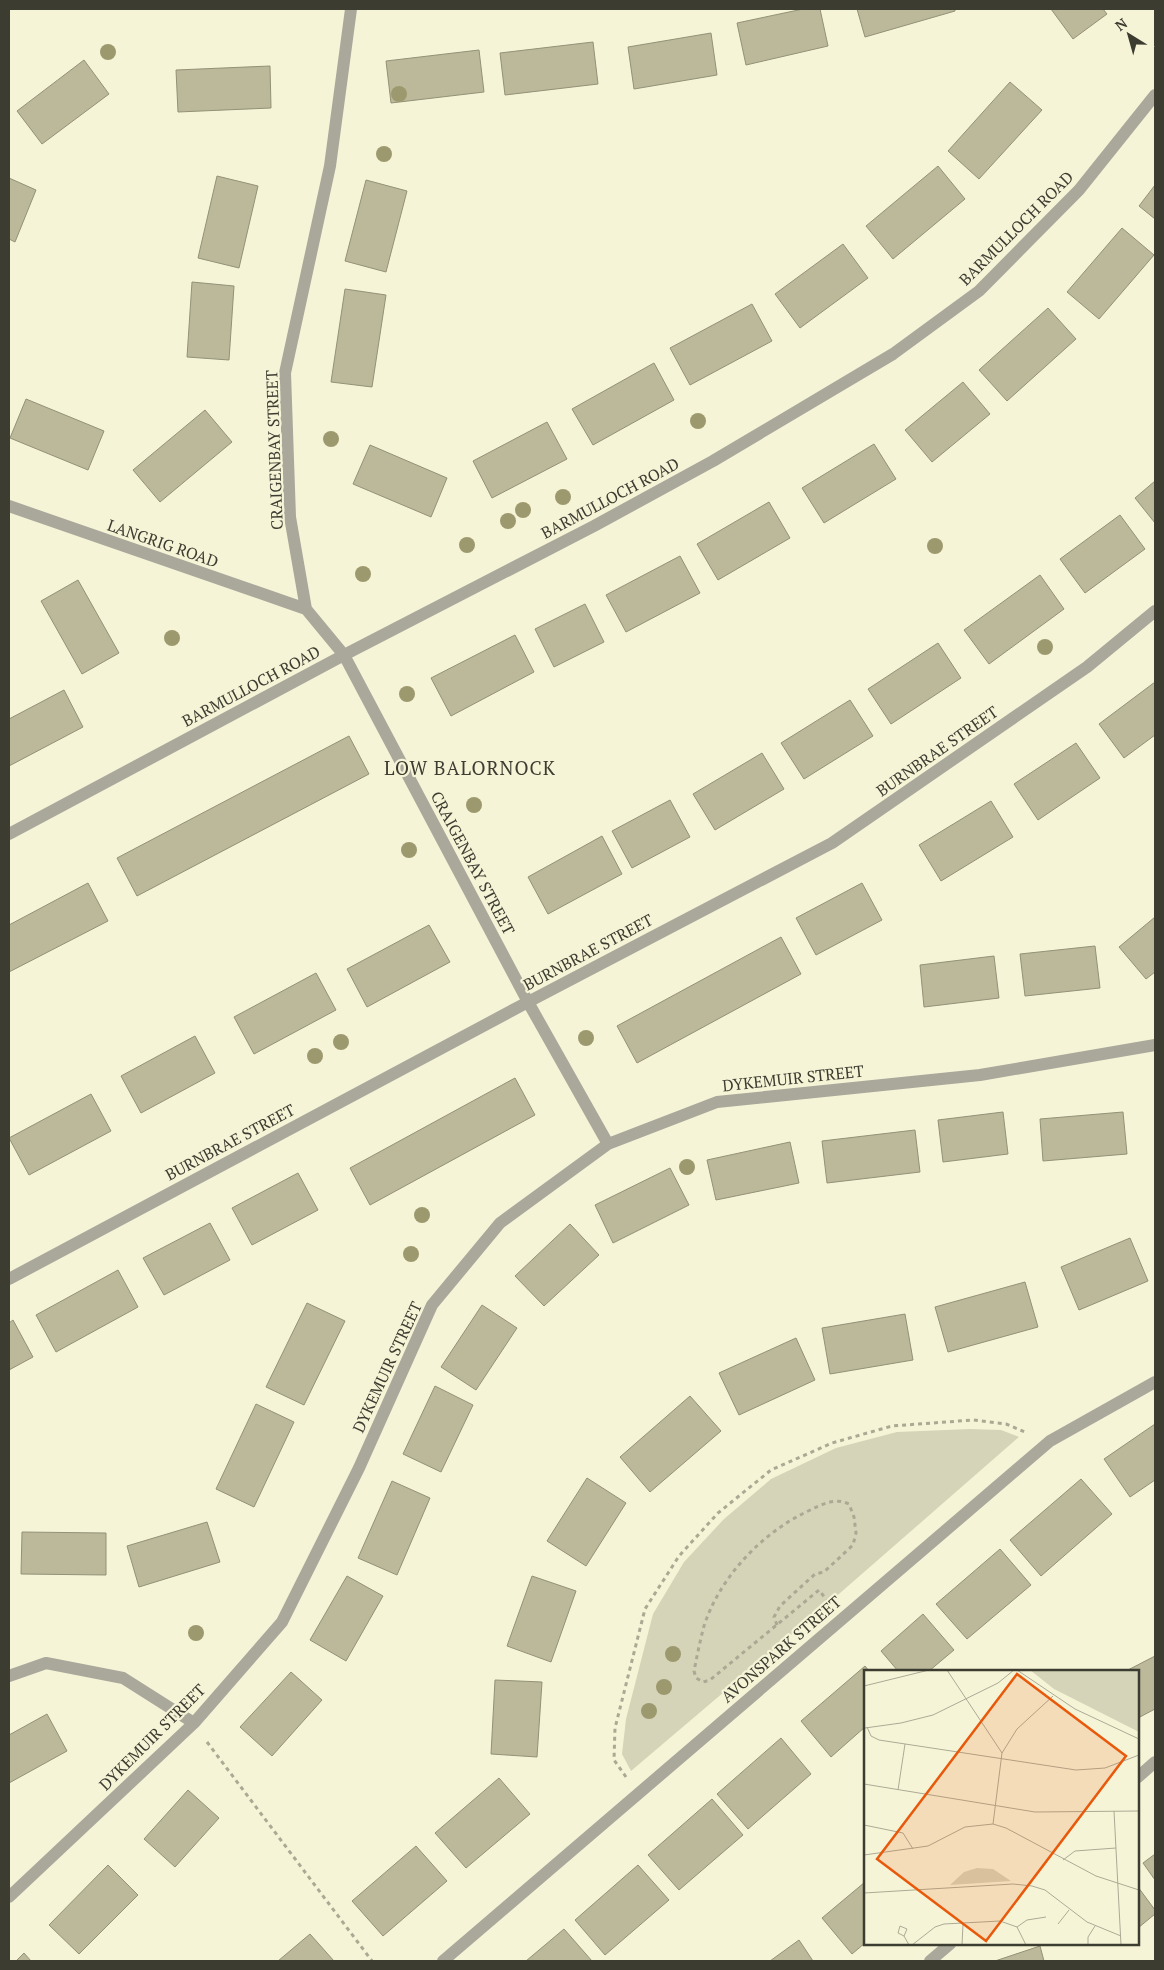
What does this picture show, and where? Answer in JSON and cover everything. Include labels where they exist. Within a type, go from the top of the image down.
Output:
[{"type":"street","name":"CRAIGENBAY STREET","points":[[351,9],[330,166],[285,374],[290,517],[306,610],[344,655],[528,1002],[608,1144]]},
{"type":"street","name":"BARMULLOCH ROAD","points":[[9,834],[344,655],[594,526],[713,461],[894,354],[979,291],[1079,190],[1155,95]]},
{"type":"street","name":"LANGRIG ROAD","points":[[9,506],[306,610]]},
{"type":"street","name":"BURNBRAE STREET","points":[[9,1279],[528,1002],[832,843],[1088,667],[1155,611]]},
{"type":"street","name":"DYKEMUIR STREET","points":[[9,1897],[194,1723],[282,1622],[359,1468],[432,1305],[500,1223],[608,1144],[717,1102],[980,1075],[1155,1045]]},
{"type":"street","name":"AVONSPARK STREET","points":[[443,1961],[1050,1441],[1155,1382]]},
{"type":"street","points":[[9,1676],[46,1663],[123,1678],[194,1723]]},
{"type":"street","points":[[1139,1776],[1155,1762]]},
{"type":"street","points":[[930,1961],[949,1945]]},
{"type":"path","points":[[614,1760],[615,1728],[645,1609],[679,1556],[718,1513],[771,1470],[832,1443],[892,1426],[973,1420],[1006,1424]]},
{"type":"path","points":[[777,1625],[774,1618],[780,1606],[815,1574],[824,1572],[853,1545],[856,1533],[854,1517],[849,1504],[840,1500],[824,1503],[779,1527],[736,1569],[717,1598],[704,1626],[694,1671],[696,1678],[703,1682],[710,1680],[777,1625],[819,1590],[843,1618]]},
{"type":"path","points":[[194,1723],[372,1961]]},
{"type":"shaded area","points":[[970,1429],[1001,1430],[1019,1437],[824,1607],[631,1771],[622,1754],[626,1719],[653,1614],[684,1562],[724,1519],[771,1479],[836,1448],[897,1432]]},
{"type":"building","points":[[803,9],[820,9],[828,46],[746,65],[737,23]]},
{"type":"building","points":[[857,9],[955,9],[955,11],[865,37]]},
{"type":"building","points":[[1051,9],[1103,9],[1107,14],[1073,39]]},
{"type":"building","points":[[711,33],[717,75],[634,89],[628,47]]},
{"type":"building","points":[[593,42],[598,84],[505,95],[500,53]]},
{"type":"building","points":[[479,50],[484,92],[391,103],[386,61]]},
{"type":"building","points":[[84,60],[109,94],[42,144],[17,111]]},
{"type":"building","points":[[270,66],[271,108],[178,112],[176,70]]},
{"type":"building","points":[[1010,82],[1042,110],[979,179],[948,151]]},
{"type":"building","points":[[938,166],[965,199],[893,259],[866,226]]},
{"type":"building","points":[[217,176],[258,186],[239,268],[198,258]]},
{"type":"building","points":[[9,178],[36,190],[15,242],[9,239]]},
{"type":"building","points":[[366,180],[407,191],[386,272],[345,261]]},
{"type":"building","points":[[1155,185],[1155,219],[1139,206]]},
{"type":"building","points":[[1122,228],[1154,255],[1099,319],[1067,292]]},
{"type":"building","points":[[843,244],[868,278],[800,328],[775,294]]},
{"type":"building","points":[[192,282],[234,286],[229,360],[187,357]]},
{"type":"building","points":[[345,289],[386,295],[372,387],[331,382]]},
{"type":"building","points":[[752,304],[772,341],[690,385],[670,348]]},
{"type":"building","points":[[1048,308],[1076,339],[1007,401],[979,370]]},
{"type":"building","points":[[654,363],[674,400],[593,445],[572,409]]},
{"type":"building","points":[[963,382],[990,414],[932,462],[905,430]]},
{"type":"building","points":[[26,399],[104,431],[88,470],[10,438]]},
{"type":"building","points":[[205,410],[232,442],[160,502],[133,470]]},
{"type":"building","points":[[547,422],[567,459],[492,498],[473,461]]},
{"type":"building","points":[[874,444],[896,479],[824,523],[802,488]]},
{"type":"building","points":[[370,445],[447,478],[431,517],[353,484]]},
{"type":"building","points":[[1155,481],[1155,523],[1135,498]]},
{"type":"building","points":[[769,502],[790,538],[718,580],[697,544]]},
{"type":"building","points":[[1120,515],[1145,549],[1085,593],[1060,559]]},
{"type":"building","points":[[680,556],[700,593],[626,632],[606,595]]},
{"type":"building","points":[[1040,575],[1064,609],[989,664],[964,630]]},
{"type":"building","points":[[78,580],[119,653],[82,674],[41,601]]},
{"type":"building","points":[[585,604],[604,642],[554,667],[535,629]]},
{"type":"building","points":[[515,635],[534,672],[451,716],[431,678]]},
{"type":"building","points":[[938,643],[961,678],[891,724],[868,689]]},
{"type":"building","points":[[1155,682],[1155,735],[1124,758],[1099,724]]},
{"type":"building","points":[[64,690],[83,727],[9,766],[9,719]]},
{"type":"building","points":[[850,700],[873,736],[804,779],[781,743]]},
{"type":"building","points":[[349,736],[369,774],[137,896],[117,858]]},
{"type":"building","points":[[1076,743],[1100,778],[1038,820],[1014,784]]},
{"type":"building","points":[[762,753],[784,789],[715,830],[693,794]]},
{"type":"building","points":[[670,800],[690,837],[632,868],[612,831]]},
{"type":"building","points":[[991,801],[1013,837],[941,881],[919,845]]},
{"type":"building","points":[[602,836],[622,874],[548,914],[528,877]]},
{"type":"building","points":[[88,883],[108,921],[9,972],[9,925]]},
{"type":"building","points":[[862,883],[882,920],[816,955],[796,918]]},
{"type":"building","points":[[1155,917],[1155,972],[1146,979],[1119,947]]},
{"type":"building","points":[[429,925],[450,962],[367,1007],[347,969]]},
{"type":"building","points":[[781,937],[801,974],[637,1063],[617,1026]]},
{"type":"building","points":[[1095,946],[1100,988],[1025,996],[1020,954]]},
{"type":"building","points":[[994,956],[999,998],[924,1007],[920,965]]},
{"type":"building","points":[[316,973],[336,1010],[254,1054],[234,1017]]},
{"type":"building","points":[[195,1036],[215,1073],[141,1113],[121,1076]]},
{"type":"building","points":[[515,1078],[535,1115],[370,1205],[350,1168]]},
{"type":"building","points":[[91,1094],[111,1131],[29,1175],[9,1138]]},
{"type":"building","points":[[1003,1112],[1008,1154],[943,1162],[938,1120]]},
{"type":"building","points":[[1123,1112],[1127,1154],[1043,1161],[1040,1119]]},
{"type":"building","points":[[915,1130],[920,1172],[827,1183],[822,1141]]},
{"type":"building","points":[[790,1142],[799,1183],[716,1200],[707,1160]]},
{"type":"building","points":[[670,1168],[689,1205],[613,1243],[595,1205]]},
{"type":"building","points":[[298,1173],[318,1210],[252,1245],[232,1208]]},
{"type":"building","points":[[210,1223],[230,1260],[164,1295],[143,1258]]},
{"type":"building","points":[[570,1224],[599,1255],[544,1306],[515,1276]]},
{"type":"building","points":[[1130,1238],[1148,1281],[1079,1310],[1061,1267]]},
{"type":"building","points":[[118,1270],[138,1307],[56,1352],[36,1315]]},
{"type":"building","points":[[1025,1282],[1038,1327],[948,1352],[935,1307]]},
{"type":"building","points":[[307,1303],[345,1321],[304,1405],[266,1387]]},
{"type":"building","points":[[482,1305],[517,1328],[476,1390],[441,1367]]},
{"type":"building","points":[[905,1314],[913,1360],[830,1374],[822,1328]]},
{"type":"building","points":[[13,1320],[33,1357],[9,1370],[9,1323]]},
{"type":"building","points":[[796,1338],[815,1380],[739,1415],[719,1373]]},
{"type":"building","points":[[435,1386],[473,1405],[441,1472],[403,1454]]},
{"type":"building","points":[[690,1396],[721,1431],[650,1492],[620,1457]]},
{"type":"building","points":[[256,1404],[294,1422],[254,1507],[216,1489]]},
{"type":"building","points":[[1155,1424],[1155,1480],[1130,1497],[1104,1459]]},
{"type":"building","points":[[587,1478],[626,1503],[586,1566],[547,1541]]},
{"type":"building","points":[[1081,1479],[1112,1514],[1041,1576],[1010,1540]]},
{"type":"building","points":[[392,1481],[430,1498],[397,1575],[358,1558]]},
{"type":"building","points":[[207,1522],[220,1562],[139,1587],[127,1546]]},
{"type":"building","points":[[22,1532],[106,1533],[106,1575],[21,1574]]},
{"type":"building","points":[[1000,1549],[1031,1585],[967,1639],[936,1604]]},
{"type":"building","points":[[347,1576],[383,1596],[346,1661],[310,1640]]},
{"type":"building","points":[[532,1576],[576,1591],[551,1662],[507,1646]]},
{"type":"building","points":[[923,1614],[954,1650],[930,1670],[897,1670],[881,1651]]},
{"type":"building","points":[[1155,1656],[1155,1709],[1139,1717],[1139,1670],[1128,1670]]},
{"type":"building","points":[[865,1666],[868,1670],[864,1670],[864,1728],[831,1757],[801,1721]]},
{"type":"building","points":[[291,1672],[322,1700],[272,1756],[240,1727]]},
{"type":"building","points":[[495,1680],[542,1682],[537,1757],[491,1754]]},
{"type":"building","points":[[47,1714],[67,1751],[9,1783],[9,1735]]},
{"type":"building","points":[[781,1738],[811,1774],[748,1829],[717,1794]]},
{"type":"building","points":[[499,1778],[530,1814],[466,1868],[435,1833]]},
{"type":"building","points":[[188,1790],[219,1818],[175,1867],[144,1839]]},
{"type":"building","points":[[712,1799],[743,1835],[679,1890],[648,1855]]},
{"type":"building","points":[[416,1846],[447,1881],[383,1936],[352,1901]]},
{"type":"building","points":[[1155,1854],[1155,1880],[1143,1863]]},
{"type":"building","points":[[108,1865],[138,1895],[79,1954],[49,1925]]},
{"type":"building","points":[[638,1865],[669,1900],[605,1955],[575,1920]]},
{"type":"building","points":[[864,1883],[864,1944],[852,1954],[822,1918]]},
{"type":"building","points":[[1139,1888],[1155,1910],[1155,1914],[1139,1927]]},
{"type":"building","points":[[564,1929],[592,1961],[526,1961]]},
{"type":"building","points":[[310,1934],[334,1961],[278,1961]]},
{"type":"building","points":[[799,1940],[813,1961],[770,1961]]},
{"type":"building","points":[[1040,1946],[1044,1961],[995,1961]]},
{"type":"building","points":[[24,1953],[31,1961],[16,1961]]},
{"type":"district","name":"LOW BALORNOCK","points":[[470,767]]}]
